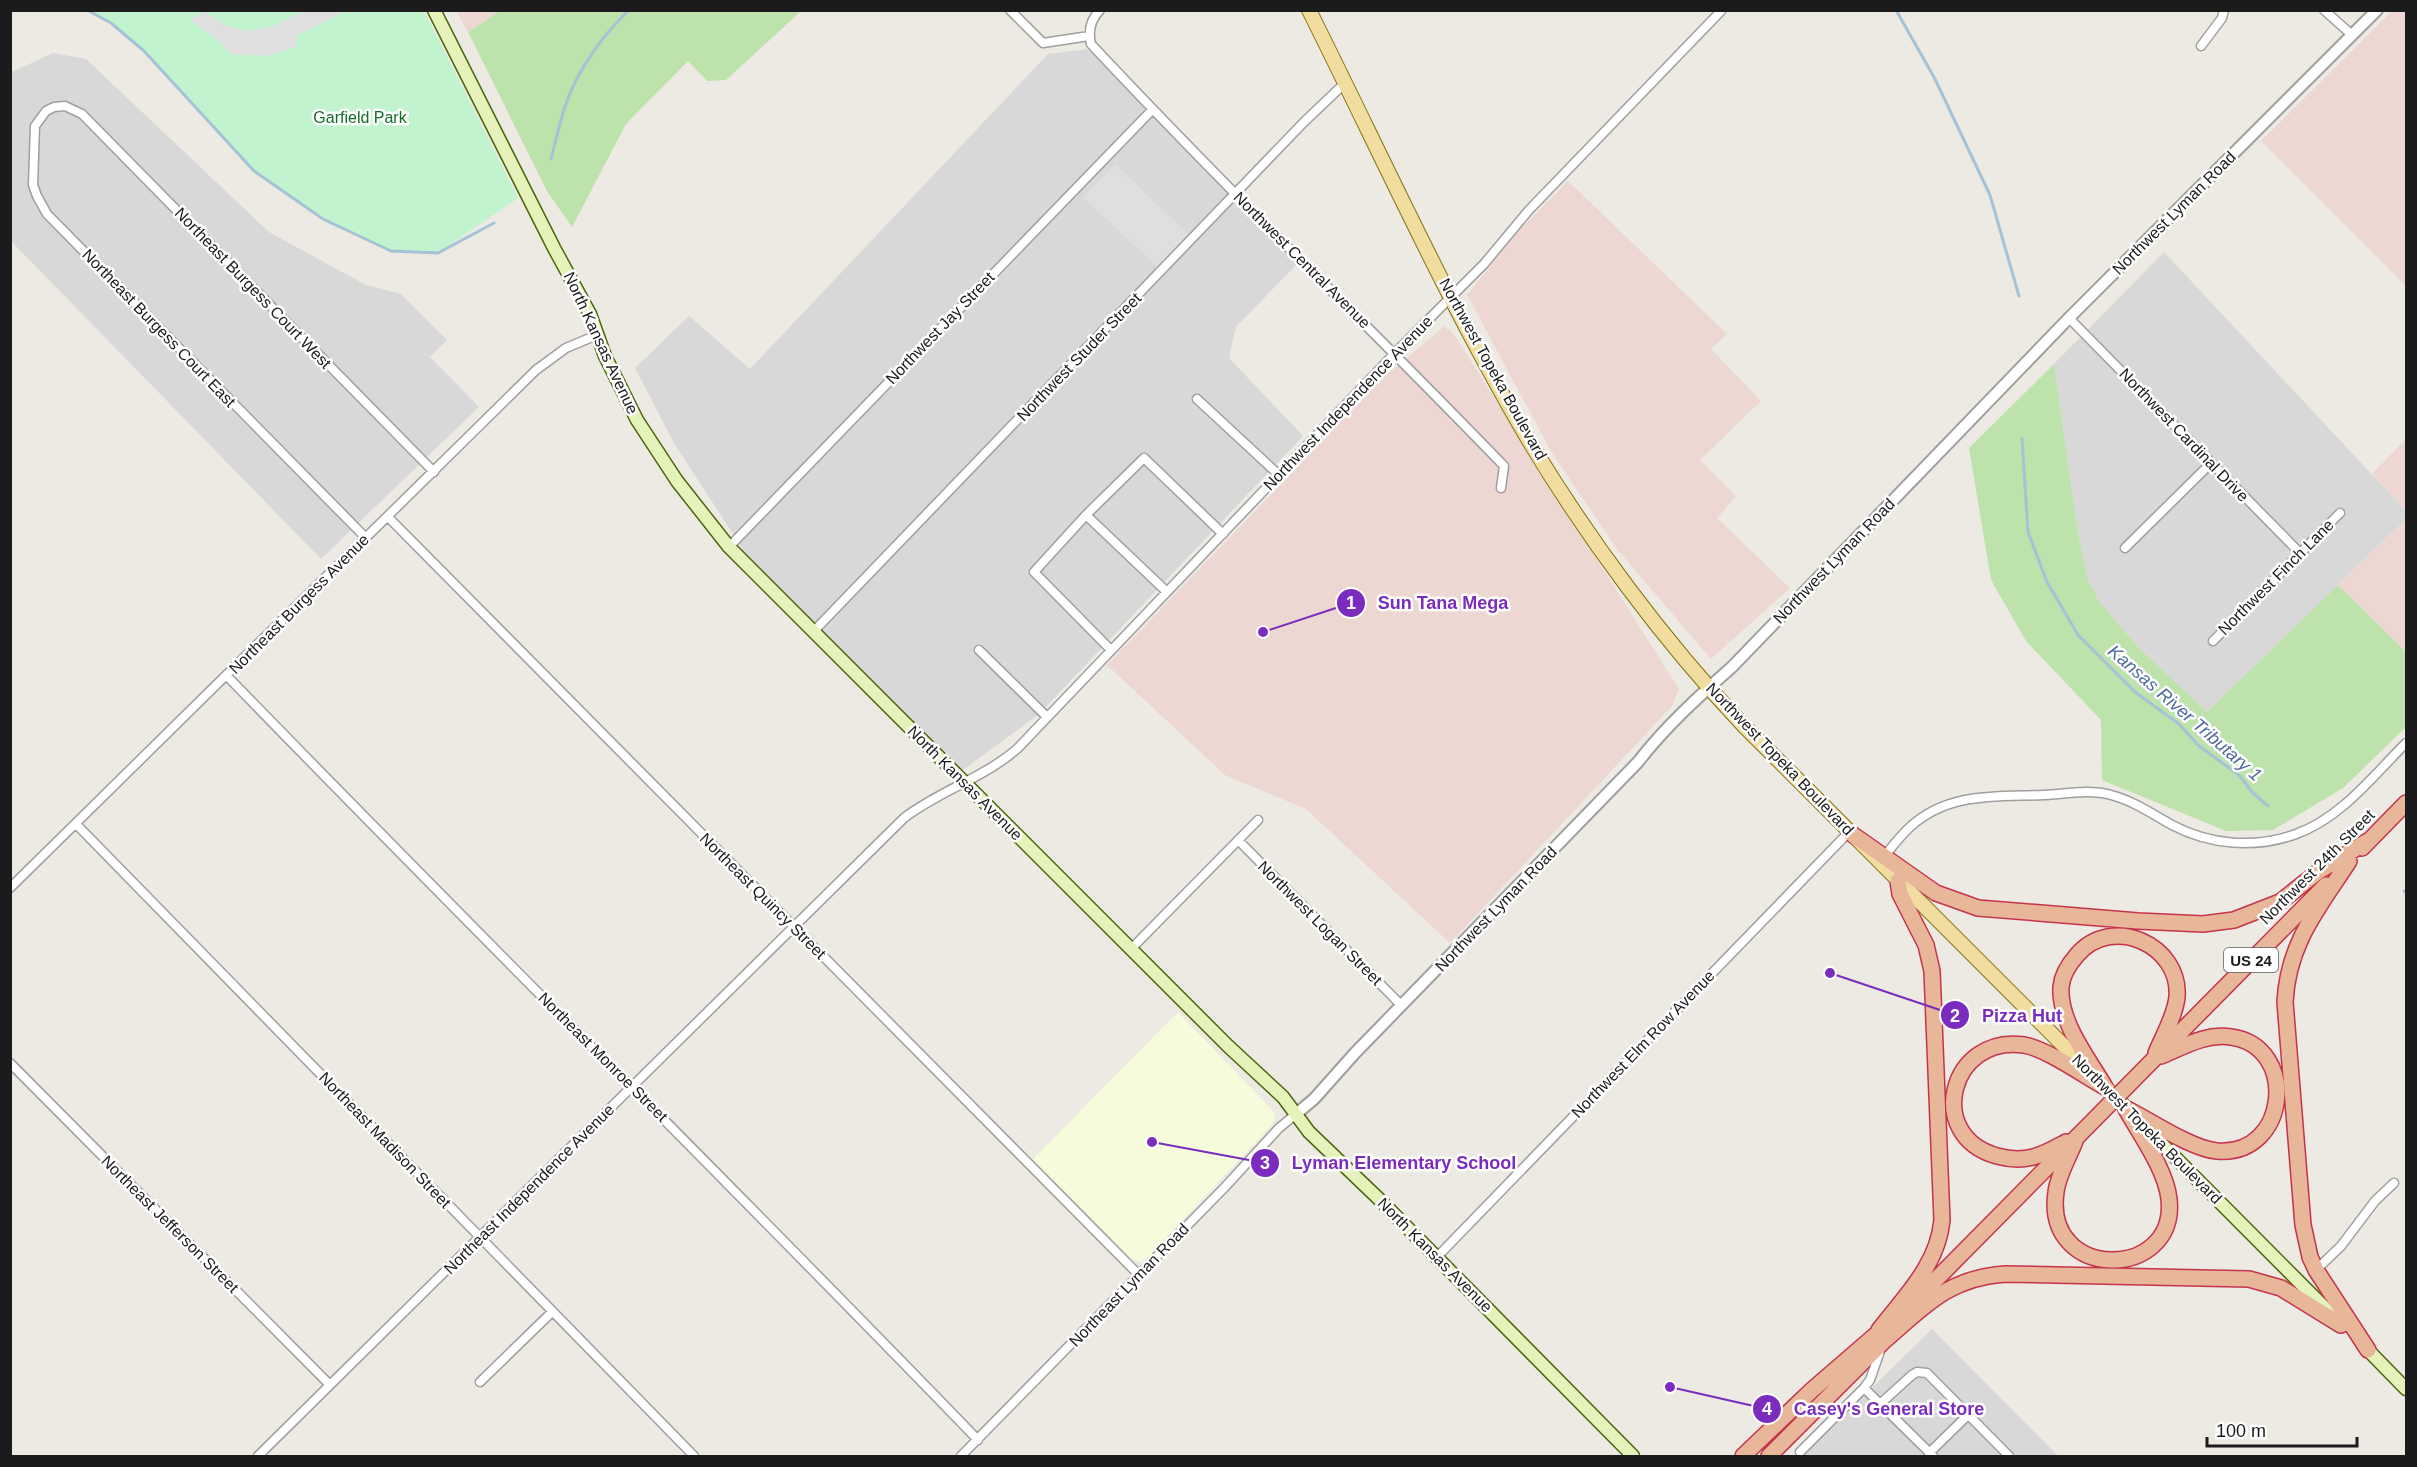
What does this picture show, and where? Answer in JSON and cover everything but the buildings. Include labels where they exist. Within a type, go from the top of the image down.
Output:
[{"type":"highway","name":"Northwest 24th Street","points":[[2153,1060],[2406,803]]},
{"type":"highway","points":[[1849,832],[1882,860],[1936,893],[1978,908],[2203,924],[2234,920],[2272,906],[2297,890],[2319,871],[2368,842]]},
{"type":"highway","points":[[2349,861],[2299,939],[2288,969],[2285,1002],[2303,1225],[2310,1257],[2367,1350]]},
{"type":"highway","points":[[1881,1335],[1928,1266],[1939,1242],[1942,1220],[1932,971],[1926,945],[1900,894],[1898,881]]},
{"type":"highway","points":[[2104,1087],[2067,1019],[2061,988],[2070,962],[2088,945],[2106,937],[2126,936],[2142,941],[2168,964],[2175,981],[2176,998],[2172,1015],[2153,1060]]},
{"type":"highway","points":[[2126,1109],[2197,1147],[2219,1152],[2230,1151],[2251,1143],[2269,1126],[2275,1114],[2278,1087],[2272,1069],[2261,1053],[2242,1040],[2232,1037],[2208,1038],[2153,1060]]},
{"type":"highway","points":[[2078,1136],[2043,1154],[2030,1157],[2004,1158],[1978,1148],[1960,1129],[1954,1110],[1955,1091],[1962,1072],[1975,1057],[1986,1050],[2004,1045],[2025,1045],[2043,1052],[2104,1087]]},
{"type":"highway","name":"US 24","points":[[1769,1456],[1881,1335],[2153,1060]]},
{"type":"highway","points":[[2078,1136],[2056,1190],[2055,1217],[2061,1230],[2071,1244],[2094,1258],[2114,1262],[2128,1259],[2148,1249],[2157,1240],[2169,1214],[2170,1201],[2164,1179],[2126,1109]]},
{"type":"highway","points":[[1881,1335],[1954,1286],[1985,1275],[2005,1274],[2249,1278],[2281,1288],[2341,1324]]},
{"type":"highway","name":"US 24","points":[[1743,1456],[1881,1335]]},
{"type":"main road","name":"North Kansas Avenue","points":[[434,10],[554,248],[590,314],[605,356],[636,420],[677,481],[729,547],[1228,1046],[1283,1097],[1309,1132],[1437,1257],[1633,1456]]},
{"type":"main road","name":"Northwest Topeka Boulevard","points":[[1309,10],[1451,296],[1514,414],[1568,502],[1621,576],[1710,687],[1743,725],[1849,832]]},
{"type":"main road","name":"Northwest Topeka Boulevard","points":[[1882,860],[1898,881],[2406,1389]]},
{"type":"street","points":[[1010,10],[1042,43],[1089,36],[1092,21],[1100,10]]},
{"type":"street","points":[[2201,46],[2222,18],[2223,10]]},
{"type":"street","points":[[2324,10],[2352,35]]},
{"type":"street","name":"Northwest Lyman Road","points":[[1296,1114],[1314,1099],[1638,762],[1687,706],[1732,667],[2069,318],[2377,10]]},
{"type":"street","name":"Northwest Independence Avenue","points":[[964,782],[1008,757],[1496,250],[1529,210],[1721,11]]},
{"type":"street","name":"Northwest Central Avenue","points":[[1089,36],[1091,44],[1152,110],[1325,286],[1395,353],[1503,466],[1501,488]]},
{"type":"street","name":"Northwest Studer Street","points":[[814,631],[1237,194],[1298,128],[1345,83]]},
{"type":"street","name":"Northeast Burgess Court East","points":[[70,108],[54,107],[46,111],[35,126],[33,185],[40,204],[47,214],[366,538]]},
{"type":"street","name":"Northeast Burgess Court West","points":[[70,108],[78,111],[90,122],[434,472]]},
{"type":"street","name":"Northwest Jay Street","points":[[729,547],[1152,110]]},
{"type":"street","name":"Northwest Cardinal Drive","points":[[2069,318],[2300,553]]},
{"type":"street","name":"Northeast Burgess Avenue","points":[[10,888],[548,360],[566,348],[597,335]]},
{"type":"street","points":[[1197,399],[1279,476]]},
{"type":"street","points":[[1111,650],[1034,572],[1086,515],[1144,458],[1223,534]]},
{"type":"street","points":[[2125,548],[2211,463]]},
{"type":"street","name":"Northwest Finch Lane","points":[[2212,641],[2340,513]]},
{"type":"street","points":[[1086,515],[1167,592]]},
{"type":"street","name":"Northeast Quincy Street","points":[[388,517],[1139,1275]]},
{"type":"street","points":[[980,651],[1047,717]]},
{"type":"street","name":"Northeast Monroe Street","points":[[227,676],[420,875],[632,1087],[978,1440]]},
{"type":"street","points":[[1882,860],[1910,827],[1943,806],[1958,800],[2069,793],[2092,792],[2130,801],[2184,831],[2220,841],[2242,843],[2275,840],[2306,830],[2338,810],[2406,742]]},
{"type":"street","name":"Northeast Independence Avenue","points":[[258,1456],[904,818],[923,804],[964,782]]},
{"type":"street","points":[[1131,949],[1258,820]]},
{"type":"street","name":"Northeast Madison Street","points":[[76,824],[694,1456]]},
{"type":"street","name":"Northwest Elm Row Avenue","points":[[1437,1257],[1849,832]]},
{"type":"street","name":"Northwest Logan Street","points":[[1238,840],[1402,1006]]},
{"type":"street","name":"Northeast Jefferson Street","points":[[10,1063],[330,1385]]},
{"type":"street","name":"Northeast Lyman Road","points":[[962,1456],[1225,1187],[1271,1136],[1296,1114]]},
{"type":"street","points":[[2316,1270],[2341,1246],[2370,1207],[2394,1183]]},
{"type":"street","points":[[480,1382],[552,1312]]},
{"type":"street","points":[[1800,1452],[1870,1380],[1881,1335]]},
{"type":"street","points":[[1880,1404],[1912,1375],[1922,1372],[1930,1376],[2009,1456]]},
{"type":"street","points":[[1864,1388],[1931,1455],[1968,1415]]},
{"type":"shaded area","points":[[204,11],[225,25],[245,31],[274,26],[305,11],[346,11],[296,36],[296,47],[266,56],[231,54],[220,42],[190,20]]},
{"type":"shaded area","points":[[456,11],[500,11],[468,32]]},
{"type":"shaded area","points":[[2392,11],[2406,11],[2406,286],[2261,141]]},
{"type":"shaded area","points":[[1088,49],[1297,264],[1236,327],[1229,358],[1303,436],[1038,715],[960,772],[744,551],[674,443],[635,368],[689,316],[750,369],[1048,54]]},
{"type":"shaded area","points":[[53,53],[86,59],[269,232],[366,285],[401,294],[447,340],[430,357],[479,407],[321,559],[11,241],[10,73]]},
{"type":"shaded area","points":[[1115,164],[1189,235],[1157,267],[1083,197]]},
{"type":"shaded area","points":[[1568,181],[1727,334],[1711,349],[1761,401],[1700,460],[1736,496],[1717,518],[1790,588],[1711,659],[1617,549],[1552,453],[1467,295],[1516,234]]},
{"type":"shaded area","points":[[2164,252],[2406,511],[2406,519],[2207,712],[2138,647],[2099,601],[2088,580],[2078,533],[2054,364]]},
{"type":"shaded area","points":[[1445,326],[1455,336],[1679,689],[1672,706],[1450,943],[1306,809],[1225,775],[1107,665],[1383,378]]},
{"type":"shaded area","points":[[2406,439],[2406,511],[2372,474]]},
{"type":"shaded area","points":[[2406,519],[2406,652],[2338,585]]},
{"type":"shaded area","points":[[1178,1012],[1272,1110],[1275,1116],[1271,1126],[1146,1259],[1140,1262],[1132,1259],[1033,1159]]},
{"type":"shaded area","points":[[1932,1329],[2058,1456],[1803,1456]]},
{"type":"green space","name":"Garfield Park","points":[[87,11],[424,11],[518,198],[438,253],[391,251],[323,219],[254,171],[144,51],[111,23]]},
{"type":"green space","points":[[500,11],[801,11],[726,80],[707,81],[688,61],[626,124],[572,227],[547,191],[468,32]]},
{"type":"green space","points":[[2054,364],[2078,533],[2088,580],[2099,601],[2138,647],[2207,712],[2338,585],[2406,652],[2406,727],[2343,788],[2273,830],[2226,831],[2102,780],[2101,720],[2026,641],[1991,580],[1969,448]]},
{"type":"waterway","name":"Kansas River Tributary 1","points":[[87,10],[111,23],[144,51],[254,171],[323,219],[391,251],[438,253],[494,223]]},
{"type":"waterway","points":[[551,159],[560,123],[578,76],[601,41],[629,10]]},
{"type":"waterway","name":"Kansas River Tributary 1","points":[[1896,10],[1935,79],[1990,195],[2019,296]]},
{"type":"waterway","name":"Kansas River Tributary 1","points":[[2022,439],[2028,532],[2047,582],[2078,635],[2135,692],[2179,724],[2199,746],[2239,775],[2252,792],[2268,806]]},
{"type":"place","name":"Sun Tana Mega","points":[[1263,632]]},
{"type":"place","name":"Pizza Hut","points":[[1830,973]]},
{"type":"place","name":"Lyman Elementary School","points":[[1152,1142]]},
{"type":"place","name":"Casey's General Store","points":[[1670,1387]]}]
